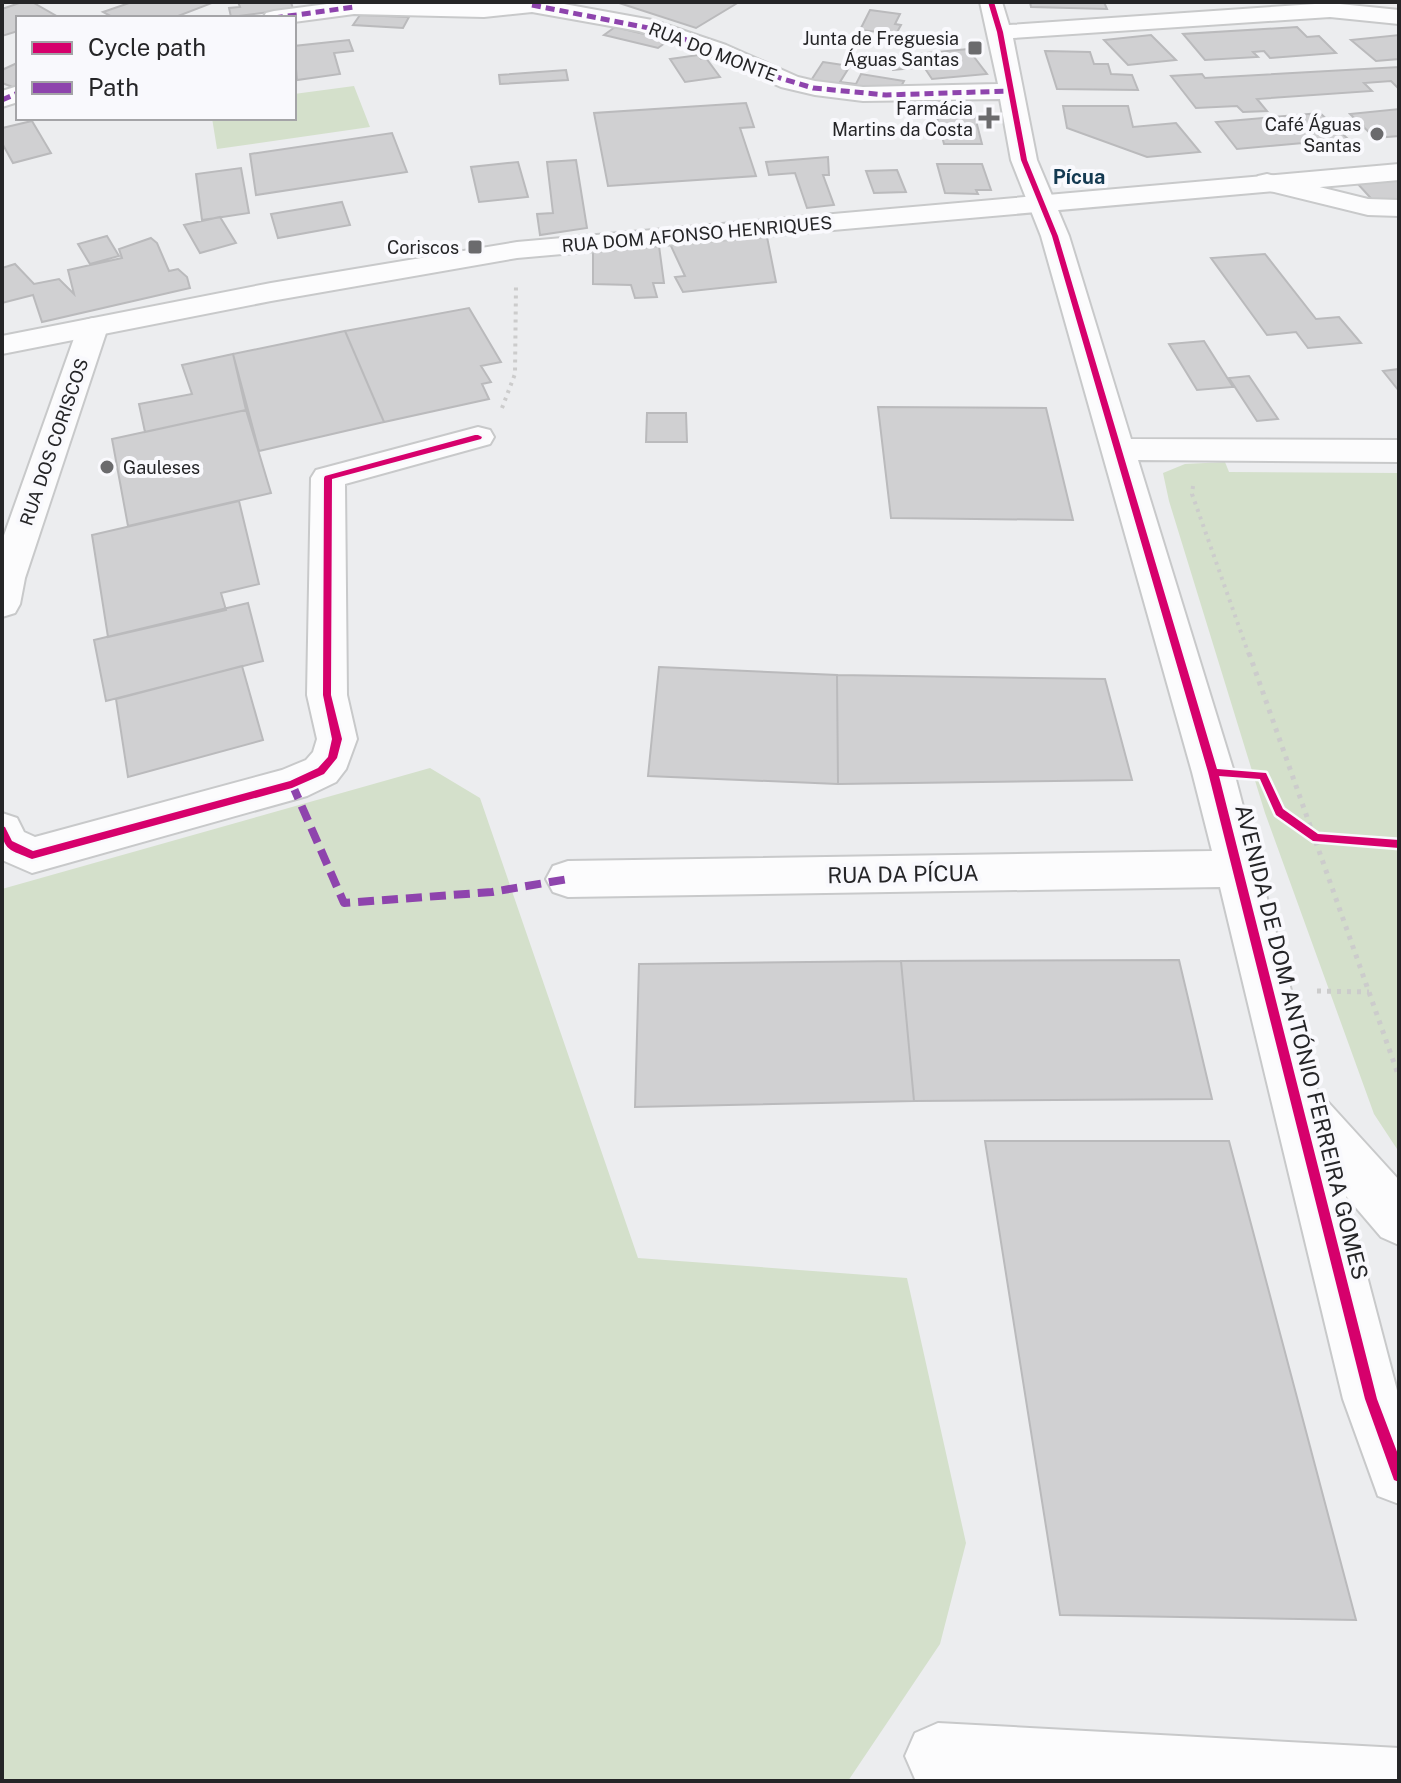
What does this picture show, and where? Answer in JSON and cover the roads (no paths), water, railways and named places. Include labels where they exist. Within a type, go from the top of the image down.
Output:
[{"type":"street","name":"AVENIDA DE DOM ANTÓNIO FERREIRA GOMES","points":[[991,2],[1000,32],[1024,160],[1044,204],[1239,869],[1371,1399],[1399,1475]]},
{"type":"street","name":"RUA DO MONTE","points":[[285,16],[344,5],[484,10],[534,3],[644,25],[718,50],[790,82],[815,88],[863,94],[1010,91]]},
{"type":"street","points":[[1000,32],[1323,6],[1399,17]]},
{"type":"street","name":"RUA DOM AFONSO HENRIQUES","points":[[2,345],[257,294],[517,250],[1399,172]]},
{"type":"street","points":[[1267,182],[1368,207],[1399,208]]},
{"type":"street","name":"RUA DOS CORISCOS","points":[[2,604],[7,578],[93,327]]},
{"type":"street","points":[[2,830],[9,844],[32,855],[292,784],[321,771],[332,758],[337,739],[327,695],[328,478],[478,437]]},
{"type":"street","points":[[1116,449],[1399,451]]},
{"type":"street","name":"RUA DA PÍCUA","points":[[568,879],[1239,869]]},
{"type":"street","name":"AVENIDA DE DOM ANTÓNIO FERREIRA GOMES","points":[[1295,1101],[1399,1219]]},
{"type":"street","points":[[938,1756],[1399,1781]]},
{"type":"place","name":"Junta de Freguesia Águas Santas","points":[[975,48]]},
{"type":"place","name":"Farmácia Martins da Costa","points":[[989,118]]},
{"type":"place","name":"Café Águas Santas","points":[[1377,134]]},
{"type":"place","name":"Coriscos","points":[[475,247]]},
{"type":"place","name":"Gauleses","points":[[107,467]]},
{"type":"district","name":"Pícua","points":[[1079,177]]}]
